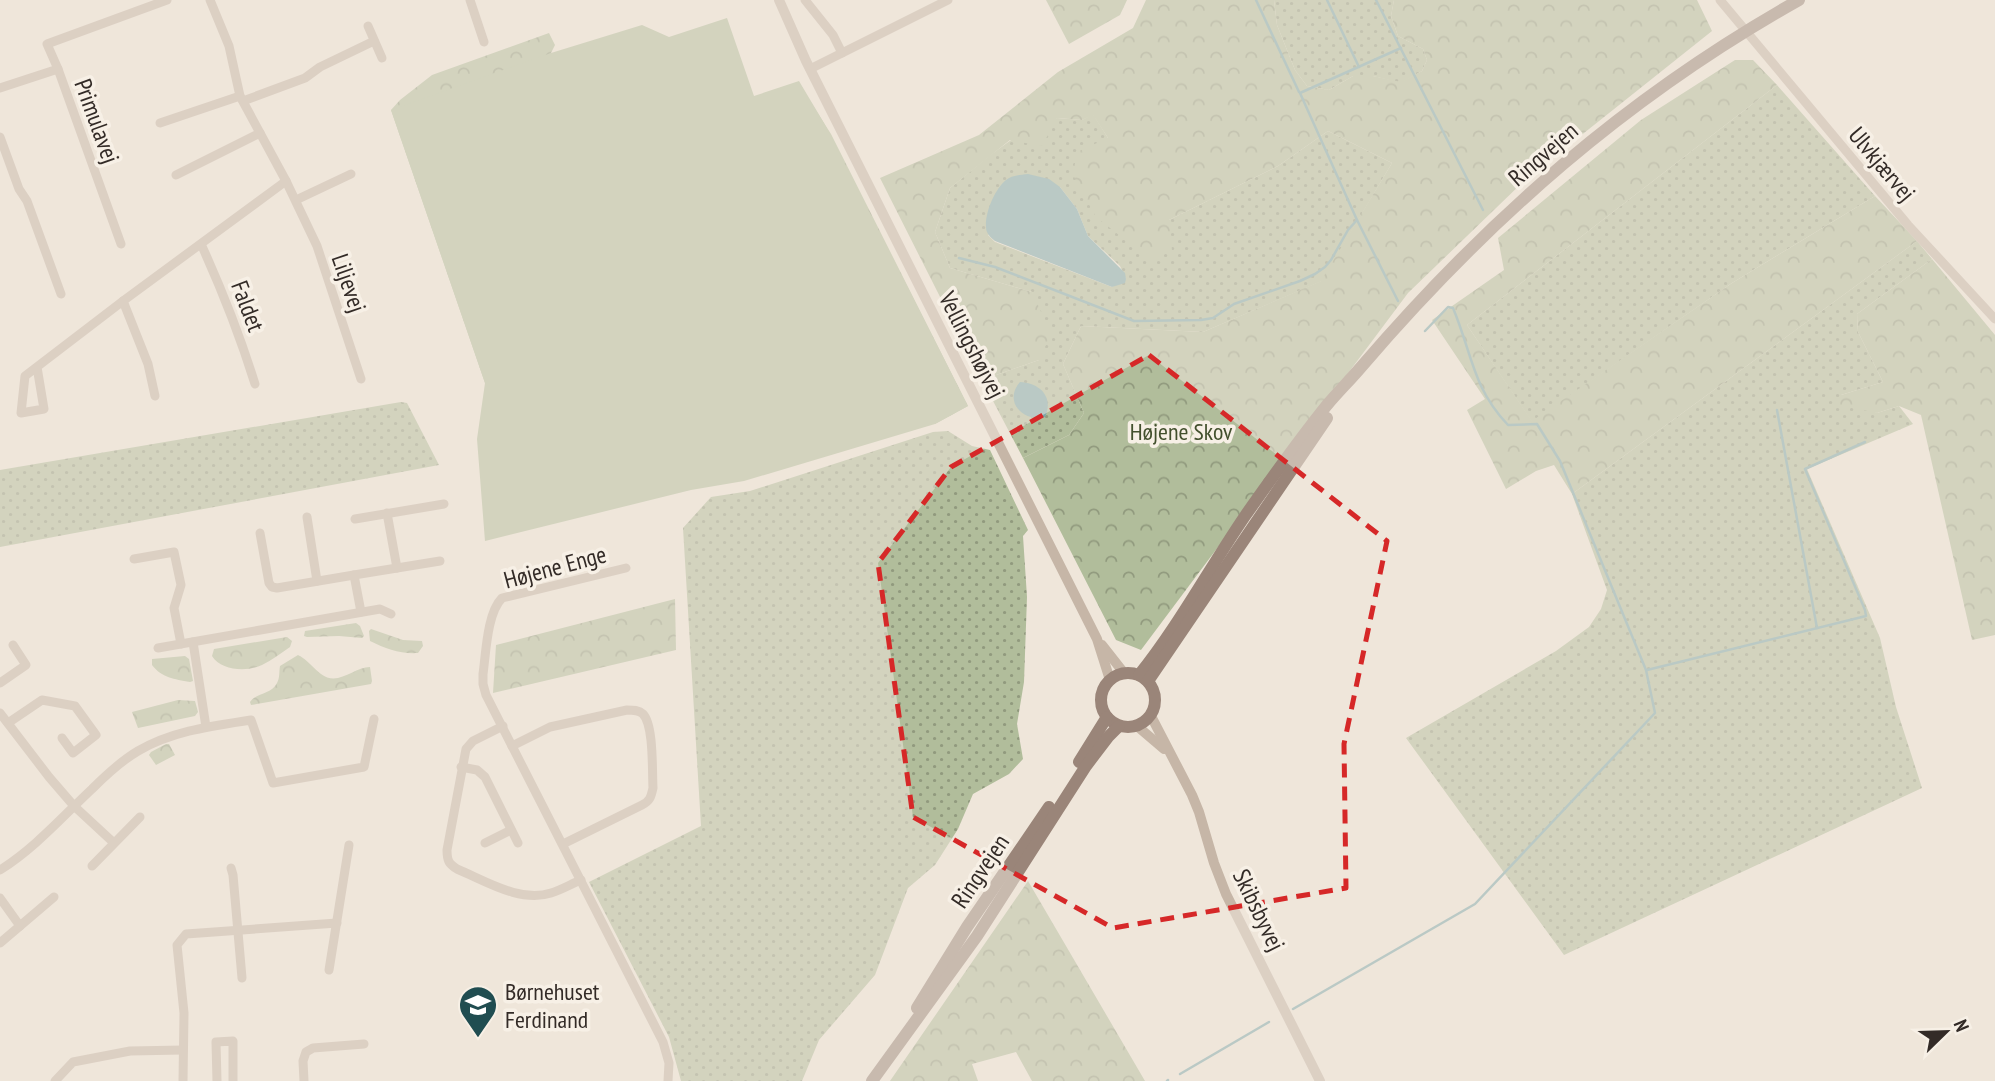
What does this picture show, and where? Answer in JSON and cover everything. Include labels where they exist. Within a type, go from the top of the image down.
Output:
[{"type":"main road","name":"Ringvejen","points":[[1144,678],[1245,517],[1328,403],[1412,308],[1484,234],[1545,178],[1636,105],[1745,30],[1798,0]]},
{"type":"main road","points":[[1124,673],[1144,678],[1152,686],[1156,698],[1151,716],[1137,726],[1119,726],[1107,717],[1101,701],[1103,690],[1110,680],[1124,673]]},
{"type":"main road","name":"Ringvejen","points":[[892,1051],[967,927],[1107,717]]},
{"type":"main road","name":"Ringvejen","points":[[872,1081],[977,936],[1086,766],[1119,726]]},
{"type":"street","points":[[58,69],[47,44],[167,0]]},
{"type":"street","name":"Liljevej","points":[[210,0],[229,46],[241,98],[296,200],[317,246],[362,379]]},
{"type":"street","points":[[470,0],[484,42]]},
{"type":"street","name":"Vellingshøjvej","points":[[772,0],[794,36]]},
{"type":"street","name":"Vellingshøjvej","points":[[779,0],[810,69],[1097,639],[1110,680]]},
{"type":"street","points":[[805,0],[833,35],[842,53]]},
{"type":"street","points":[[810,69],[948,0]]},
{"type":"street","name":"Ulvkjærvej","points":[[1720,0],[1908,225],[1995,319]]},
{"type":"street","points":[[368,26],[382,58]]},
{"type":"street","points":[[160,123],[305,78],[320,67],[374,41]]},
{"type":"street","name":"Primulavej","points":[[0,88],[58,69],[121,244]]},
{"type":"street","points":[[176,176],[260,133]]},
{"type":"street","points":[[0,137],[61,294]]},
{"type":"street","points":[[296,200],[351,174]]},
{"type":"street","points":[[37,367],[44,410],[21,413],[25,376],[123,301],[286,181]]},
{"type":"street","name":"Faldet","points":[[201,244],[222,288],[255,384]]},
{"type":"street","points":[[123,301],[148,364],[155,396]]},
{"type":"street","points":[[355,519],[444,504]]},
{"type":"street","points":[[387,513],[397,568]]},
{"type":"street","points":[[307,517],[317,581]]},
{"type":"street","points":[[260,533],[269,583],[276,588],[440,561]]},
{"type":"street","points":[[134,559],[174,552],[181,585],[174,608],[181,644]]},
{"type":"street","name":"Højene Enge","points":[[626,568],[502,598],[495,605],[483,684],[486,695],[663,1042],[669,1063],[668,1081]]},
{"type":"street","points":[[354,575],[361,612]]},
{"type":"street","points":[[158,648],[380,609],[391,614]]},
{"type":"street","name":"Vellingshøjvej","points":[[1097,639],[1124,673]]},
{"type":"street","points":[[192,642],[206,727]]},
{"type":"street","points":[[0,683],[26,665],[13,645]]},
{"type":"street","points":[[8,723],[42,700],[75,706],[96,734],[73,753],[62,738]]},
{"type":"street","points":[[512,746],[550,727],[627,710],[639,711],[645,715],[650,734],[652,796],[642,805],[563,844]]},
{"type":"street","points":[[0,713],[48,777],[74,806],[114,843]]},
{"type":"street","name":"Skibsbyvej","points":[[1151,716],[1199,812],[1213,863],[1226,894],[1320,1081]]},
{"type":"street","points":[[0,870],[42,838],[113,769],[137,751],[167,738],[206,727],[251,720],[273,783],[364,767],[374,719]]},
{"type":"street","points":[[503,726],[473,741],[466,749],[447,850],[450,864],[519,894],[531,896],[550,893],[581,880]]},
{"type":"street","name":"Skibsbyvej","points":[[1137,726],[1169,753]]},
{"type":"street","points":[[461,767],[477,770],[485,777],[518,843]]},
{"type":"street","points":[[92,866],[140,817]]},
{"type":"street","points":[[485,843],[511,830]]},
{"type":"street","points":[[329,970],[349,845]]},
{"type":"street","points":[[231,868],[243,978]]},
{"type":"street","points":[[0,943],[54,897]]},
{"type":"street","points":[[0,898],[20,926]]},
{"type":"street","points":[[183,1081],[184,1013],[177,945],[186,934],[337,923]]},
{"type":"street","points":[[217,1081],[216,1042],[224,1041],[233,1041],[233,1081]]},
{"type":"street","points":[[304,1081],[303,1061],[306,1052],[313,1048],[364,1044]]},
{"type":"street","points":[[55,1081],[73,1062],[130,1051],[183,1050]]},
{"type":"highlighted area","points":[[1149,355],[1387,541],[1344,744],[1346,888],[1113,928],[913,817],[878,563],[951,467]]},
{"type":"green space","points":[[1046,0],[1127,0],[1120,15],[1069,44]]},
{"type":"green space","name":"Højene Skov","points":[[1146,0],[1274,0],[1277,25],[1295,70],[1307,86],[1329,90],[1353,76],[1373,76],[1401,82],[1422,71],[1427,60],[1423,49],[1398,36],[1391,16],[1394,0],[1697,0],[1712,31],[1525,180],[1408,293],[1141,650],[1116,640],[1023,458],[1069,435],[1084,413],[1063,364],[1081,326],[1203,332],[1321,281],[1392,163],[1328,131],[1278,166],[1169,220],[1172,251],[1151,260],[1096,217],[1073,175],[1077,152],[1108,138],[1093,115],[1082,120],[1057,118],[1042,146],[1010,140],[950,188],[935,232],[950,268],[1032,292],[1051,334],[1039,360],[982,380],[880,178],[979,135],[1058,72],[1133,28]]},
{"type":"green space","points":[[1274,0],[1394,0],[1391,16],[1398,36],[1423,49],[1427,60],[1422,71],[1401,83],[1373,76],[1353,76],[1329,90],[1307,86],[1295,70],[1277,25]]},
{"type":"green space","points":[[727,18],[754,96],[799,81],[824,123],[968,406],[935,424],[744,481],[691,490],[485,541],[477,439],[485,383],[391,110],[551,53],[642,25],[669,37]]},
{"type":"green space","points":[[549,33],[555,45],[551,53],[494,367],[801,87],[831,134],[968,406],[935,424],[485,383],[391,110],[432,75]]},
{"type":"green space","points":[[1735,60],[1753,60],[1777,85],[1467,325],[1532,421],[1732,283],[1875,196],[1917,241],[1572,494],[1554,465],[1536,471],[1506,489],[1467,410],[1485,399],[1432,320],[1504,270],[1498,238],[1641,120]]},
{"type":"green space","points":[[1777,85],[1875,196],[1732,283],[1532,422],[1467,325]]},
{"type":"green space","points":[[1093,114],[1169,220],[1278,166],[1328,131],[1392,163],[1322,281],[1203,332],[1081,326],[1063,364],[1084,413],[1069,435],[1023,458],[982,380],[1039,360],[1032,292],[950,268],[935,232],[950,188],[989,156],[1011,140],[1057,118],[1082,120]],"holes":[[[1060,187],[1077,209],[1088,236],[1120,266],[1126,279],[1112,287],[995,242],[988,235]]]},
{"type":"green space","points":[[1917,241],[1932,259],[1857,314],[1858,332],[1883,382],[1841,395],[1877,413],[1899,406],[1913,424],[1807,469],[1880,638],[1896,707],[1922,788],[1564,955],[1406,738],[1556,651],[1589,627],[1601,609],[1607,590],[1572,494]]},
{"type":"green space","points":[[1932,259],[1995,335],[1995,635],[1972,640],[1921,415],[1899,406],[1877,413],[1839,405],[1836,400],[1841,395],[1883,382],[1858,332],[1857,314]]},
{"type":"green space","points":[[407,403],[439,465],[0,547],[0,470]]},
{"type":"green space","points":[[948,431],[972,446],[990,450],[1028,530],[1023,536],[1027,597],[1024,682],[1017,724],[1023,759],[1009,774],[973,794],[958,829],[935,865],[908,888],[875,975],[819,1040],[802,1081],[681,1081],[669,1037],[589,882],[701,826],[683,528],[711,497],[750,491],[933,432]]},
{"type":"green space","points":[[675,599],[676,650],[493,693],[496,645]]},
{"type":"green space","points":[[356,623],[364,636],[362,638],[304,636],[305,631]]},
{"type":"green space","points":[[371,629],[403,640],[422,641],[423,646],[418,653],[387,649],[370,641]]},
{"type":"green space","points":[[287,637],[292,641],[290,647],[256,667],[235,669],[222,665],[212,656],[214,649]]},
{"type":"green space","points":[[298,655],[327,677],[340,677],[370,667],[371,684],[251,705],[253,699],[275,687],[280,666]]},
{"type":"green space","points":[[185,656],[189,659],[193,681],[190,682],[164,675],[152,665],[152,659]]},
{"type":"green space","points":[[178,700],[195,701],[198,712],[195,716],[138,728],[132,712]]},
{"type":"green space","points":[[169,744],[175,755],[156,765],[149,755]]},
{"type":"green space","points":[[1028,881],[1145,1081],[1032,1081],[1016,1052],[972,1064],[978,1081],[890,1081]]},
{"type":"water","points":[[1028,174],[1049,179],[1060,187],[1077,209],[1088,236],[1125,273],[1125,283],[1112,287],[995,241],[990,236],[986,229],[987,215],[998,189],[1008,178]]},
{"type":"water","points":[[1020,382],[1034,385],[1043,392],[1048,403],[1045,417],[1029,417],[1018,409],[1014,396]]},
{"type":"waterway","points":[[1256,0],[1299,92]]},
{"type":"waterway","points":[[1327,0],[1359,67]]},
{"type":"waterway","points":[[1376,0],[1483,210]]},
{"type":"waterway","points":[[1398,301],[1357,220],[1300,93],[1401,48]]},
{"type":"waterway","points":[[959,258],[995,267],[1134,321],[1201,320],[1213,318],[1234,304],[1315,274],[1331,260],[1357,220]]},
{"type":"waterway","points":[[1293,1009],[1475,904],[1655,713],[1646,670],[1560,461],[1537,424],[1508,425],[1496,411],[1474,369],[1453,308],[1448,307],[1425,331]]},
{"type":"waterway","points":[[1777,410],[1817,628]]},
{"type":"waterway","points":[[1647,670],[1866,616],[1805,469],[1865,442]]},
{"type":"waterway","points":[[1180,1074],[1269,1022]]},
{"type":"place","name":"Børnehuset Ferdinand","points":[[478,1039]]}]
